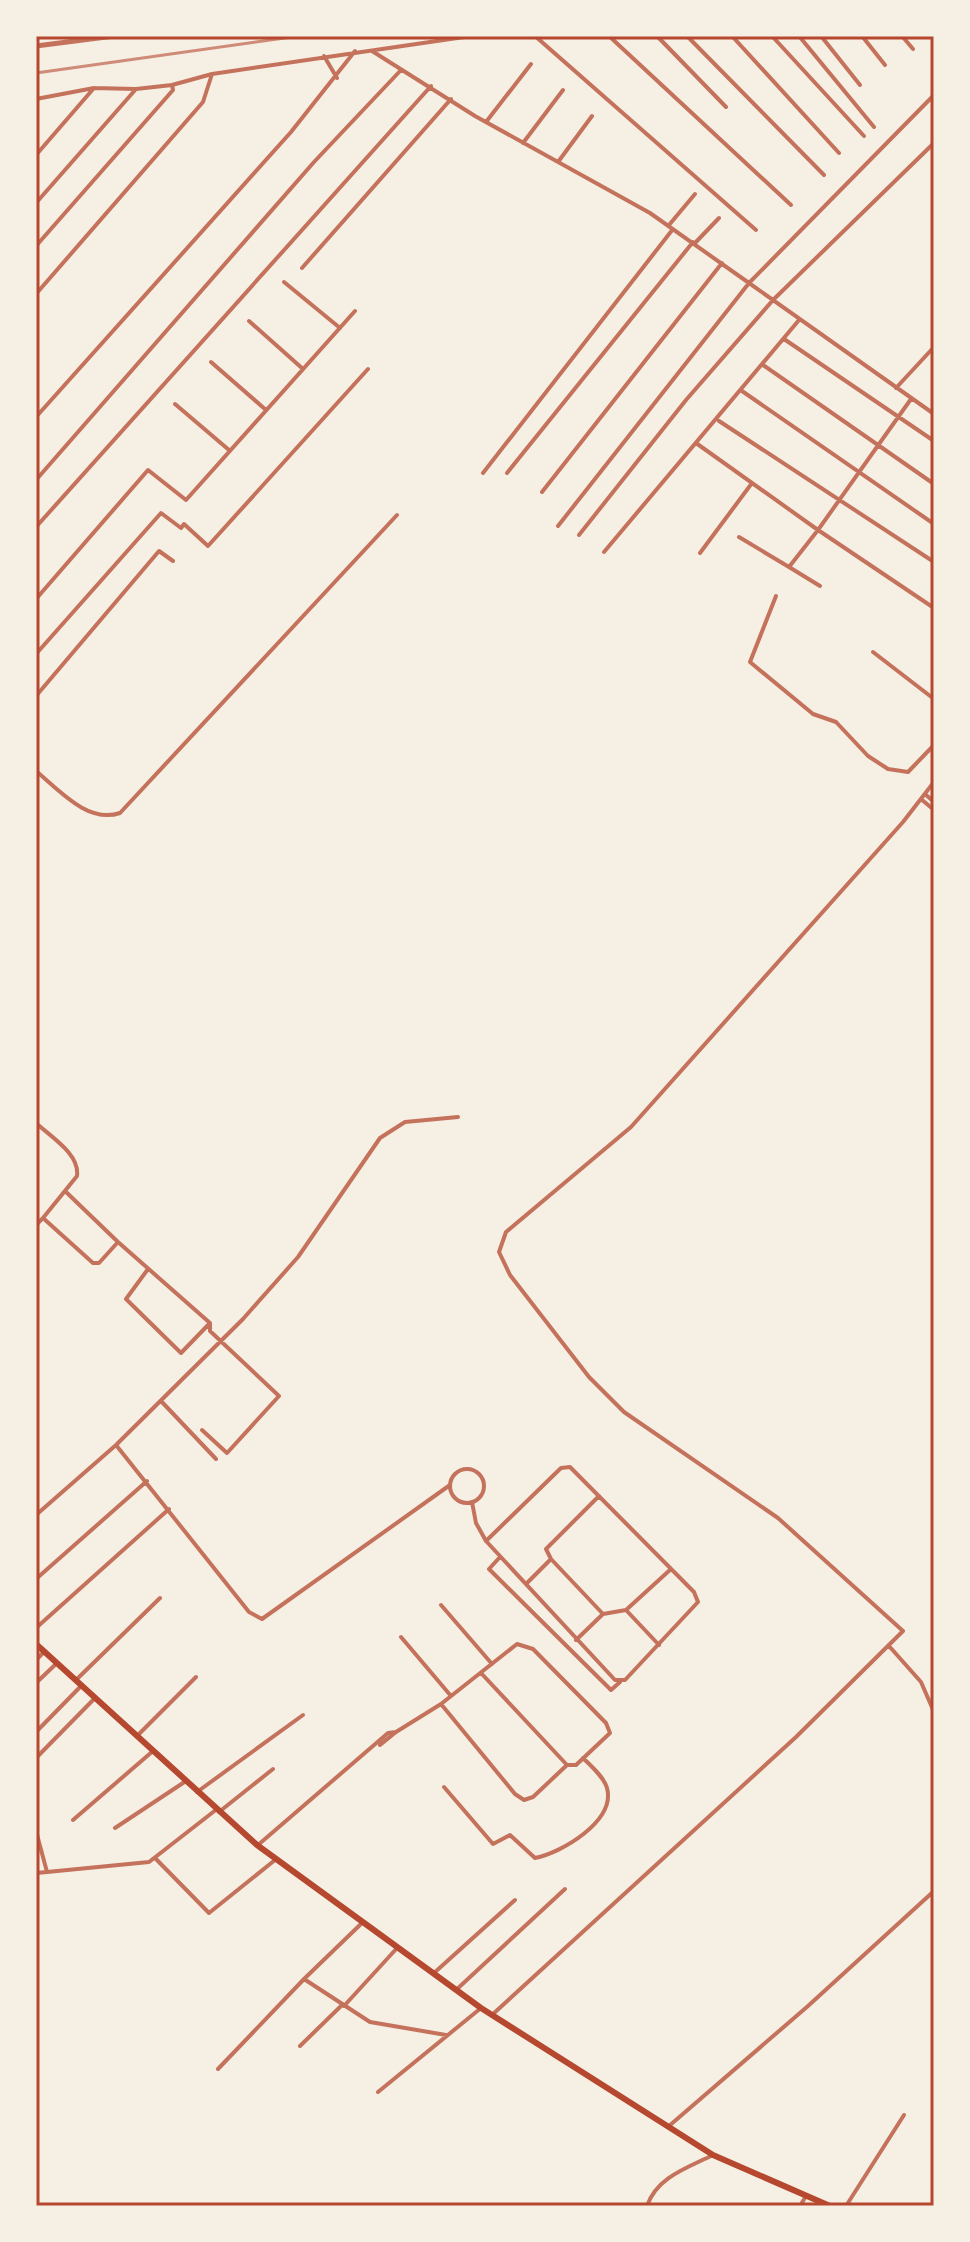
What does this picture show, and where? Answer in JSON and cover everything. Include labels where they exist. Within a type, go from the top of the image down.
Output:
[{"type":"main road","points":[[36,1644],[257,1845],[481,2008],[713,2155],[818,2204],[830,2206]]},
{"type":"street","points":[[36,46],[114,36]]},
{"type":"street","points":[[36,99],[94,88],[136,89],[172,85],[212,74],[471,36]]},
{"type":"street","points":[[535,36],[756,230]]},
{"type":"street","points":[[609,36],[791,205]]},
{"type":"street","points":[[657,36],[726,107]]},
{"type":"street","points":[[687,36],[824,175]]},
{"type":"street","points":[[732,36],[839,153]]},
{"type":"street","points":[[772,36],[864,136]]},
{"type":"street","points":[[799,36],[874,127]]},
{"type":"street","points":[[821,36],[860,85]]},
{"type":"street","points":[[862,36],[885,65]]},
{"type":"street","points":[[902,36],[913,49]]},
{"type":"street","points":[[36,417],[337,78],[355,51]]},
{"type":"street","points":[[372,51],[486,122],[672,226],[934,414]]},
{"type":"street","points":[[324,56],[337,78]]},
{"type":"street","points":[[486,122],[531,64]]},
{"type":"street","points":[[36,480],[314,162],[402,69]]},
{"type":"street","points":[[36,294],[203,102],[212,74]]},
{"type":"street","points":[[36,246],[171,97],[172,85]]},
{"type":"street","points":[[36,527],[431,86]]},
{"type":"street","points":[[36,155],[94,88]]},
{"type":"street","points":[[36,203],[136,89]]},
{"type":"street","points":[[523,143],[563,90]]},
{"type":"street","points":[[558,526],[749,283],[934,95]]},
{"type":"street","points":[[36,106],[44,97]]},
{"type":"street","points":[[302,268],[451,99]]},
{"type":"street","points":[[558,162],[592,116]]},
{"type":"street","points":[[579,535],[686,400],[773,300],[934,143]]},
{"type":"street","points":[[483,473],[695,194]]},
{"type":"street","points":[[507,473],[694,243],[719,218]]},
{"type":"street","points":[[542,492],[722,263]]},
{"type":"street","points":[[284,282],[340,328]]},
{"type":"street","points":[[36,599],[148,470],[186,500],[355,311]]},
{"type":"street","points":[[604,552],[718,421],[799,320]]},
{"type":"street","points":[[249,321],[303,369]]},
{"type":"street","points":[[784,339],[934,441]]},
{"type":"street","points":[[896,388],[934,347]]},
{"type":"street","points":[[211,362],[266,410]]},
{"type":"street","points":[[763,365],[934,484]]},
{"type":"street","points":[[36,654],[161,513],[181,528],[184,524],[208,546],[368,369]]},
{"type":"street","points":[[742,391],[934,524]]},
{"type":"street","points":[[789,567],[860,475],[911,399]]},
{"type":"street","points":[[175,404],[229,450]]},
{"type":"street","points":[[718,421],[934,562]]},
{"type":"street","points":[[696,443],[934,608]]},
{"type":"street","points":[[700,553],[752,483]]},
{"type":"street","points":[[36,771],[93,814],[111,816],[120,813],[397,515]]},
{"type":"street","points":[[739,537],[820,586]]},
{"type":"street","points":[[36,696],[159,551],[173,561]]},
{"type":"street","points":[[776,596],[750,662],[813,714],[836,722],[868,756],[888,769],[908,772],[934,745]]},
{"type":"street","points":[[873,652],[934,699]]},
{"type":"street","points":[[492,2015],[796,1737],[903,1631],[818,1552],[743,1492],[647,1430],[606,1395],[501,1261],[499,1252],[506,1232],[631,1127],[934,782]]},
{"type":"street","points":[[923,796],[934,802]]},
{"type":"street","points":[[923,796],[934,810]]},
{"type":"street","points":[[36,1515],[161,1401],[298,1257],[380,1138],[405,1122],[458,1117]]},
{"type":"street","points":[[36,1123],[77,1162],[77,1176],[36,1225]]},
{"type":"street","points":[[65,1191],[210,1323],[210,1331],[279,1396],[227,1453],[202,1430]]},
{"type":"street","points":[[43,1218],[93,1263],[99,1263],[118,1242]]},
{"type":"street","points":[[148,1269],[126,1299],[181,1353],[210,1323]]},
{"type":"street","points":[[161,1401],[216,1459]]},
{"type":"street","points":[[116,1445],[249,1612],[262,1619],[450,1485],[456,1473],[475,1471],[484,1487],[472,1502],[476,1523],[486,1541],[576,1640],[620,1682]]},
{"type":"street","points":[[486,1541],[566,1466],[694,1592],[698,1602],[659,1645],[611,1690],[489,1569],[500,1557]]},
{"type":"street","points":[[36,1579],[147,1481]]},
{"type":"street","points":[[450,1485],[459,1501],[472,1502]]},
{"type":"street","points":[[599,1496],[546,1549],[551,1559],[603,1614]]},
{"type":"street","points":[[36,1628],[169,1509]]},
{"type":"street","points":[[526,1584],[551,1559]]},
{"type":"street","points":[[576,1640],[603,1614],[626,1610],[671,1569]]},
{"type":"street","points":[[36,1732],[160,1598]]},
{"type":"street","points":[[441,1605],[492,1664]]},
{"type":"street","points":[[626,1610],[659,1645]]},
{"type":"street","points":[[401,1637],[451,1696]]},
{"type":"street","points":[[257,1845],[379,1745],[388,1733],[396,1732],[441,1704],[517,1644],[528,1645],[610,1729],[607,1737],[576,1765],[567,1765],[533,1797],[524,1800],[515,1794],[441,1704]]},
{"type":"street","points":[[889,1646],[921,1682],[934,1712]]},
{"type":"street","points":[[36,1660],[45,1651]]},
{"type":"street","points":[[36,1683],[57,1663]]},
{"type":"street","points":[[481,1673],[567,1765]]},
{"type":"street","points":[[137,1736],[196,1677]]},
{"type":"street","points":[[36,1760],[95,1698]]},
{"type":"street","points":[[197,1792],[303,1715]]},
{"type":"street","points":[[73,1820],[153,1751]]},
{"type":"street","points":[[444,1787],[493,1844],[510,1835],[535,1858],[584,1835],[607,1802],[607,1785],[583,1758]]},
{"type":"street","points":[[36,1873],[149,1862],[273,1769]]},
{"type":"street","points":[[115,1828],[186,1781]]},
{"type":"street","points":[[36,1831],[47,1872]]},
{"type":"street","points":[[155,1858],[209,1913],[276,1860]]},
{"type":"street","points":[[456,1990],[565,1889]]},
{"type":"street","points":[[669,2126],[933,1895]]},
{"type":"street","points":[[433,1973],[515,1900]]},
{"type":"street","points":[[218,2069],[363,1922]]},
{"type":"street","points":[[300,2046],[343,2006],[398,1947]]},
{"type":"street","points":[[304,1979],[370,2022],[446,2035]]},
{"type":"street","points":[[378,2092],[481,2008]]},
{"type":"street","points":[[846,2206],[904,2115]]},
{"type":"street","points":[[647,2206],[654,2189],[713,2155]]},
{"type":"street","points":[[800,2206],[806,2196]]},
{"type":"railway","points":[[36,73],[299,36]]}]
